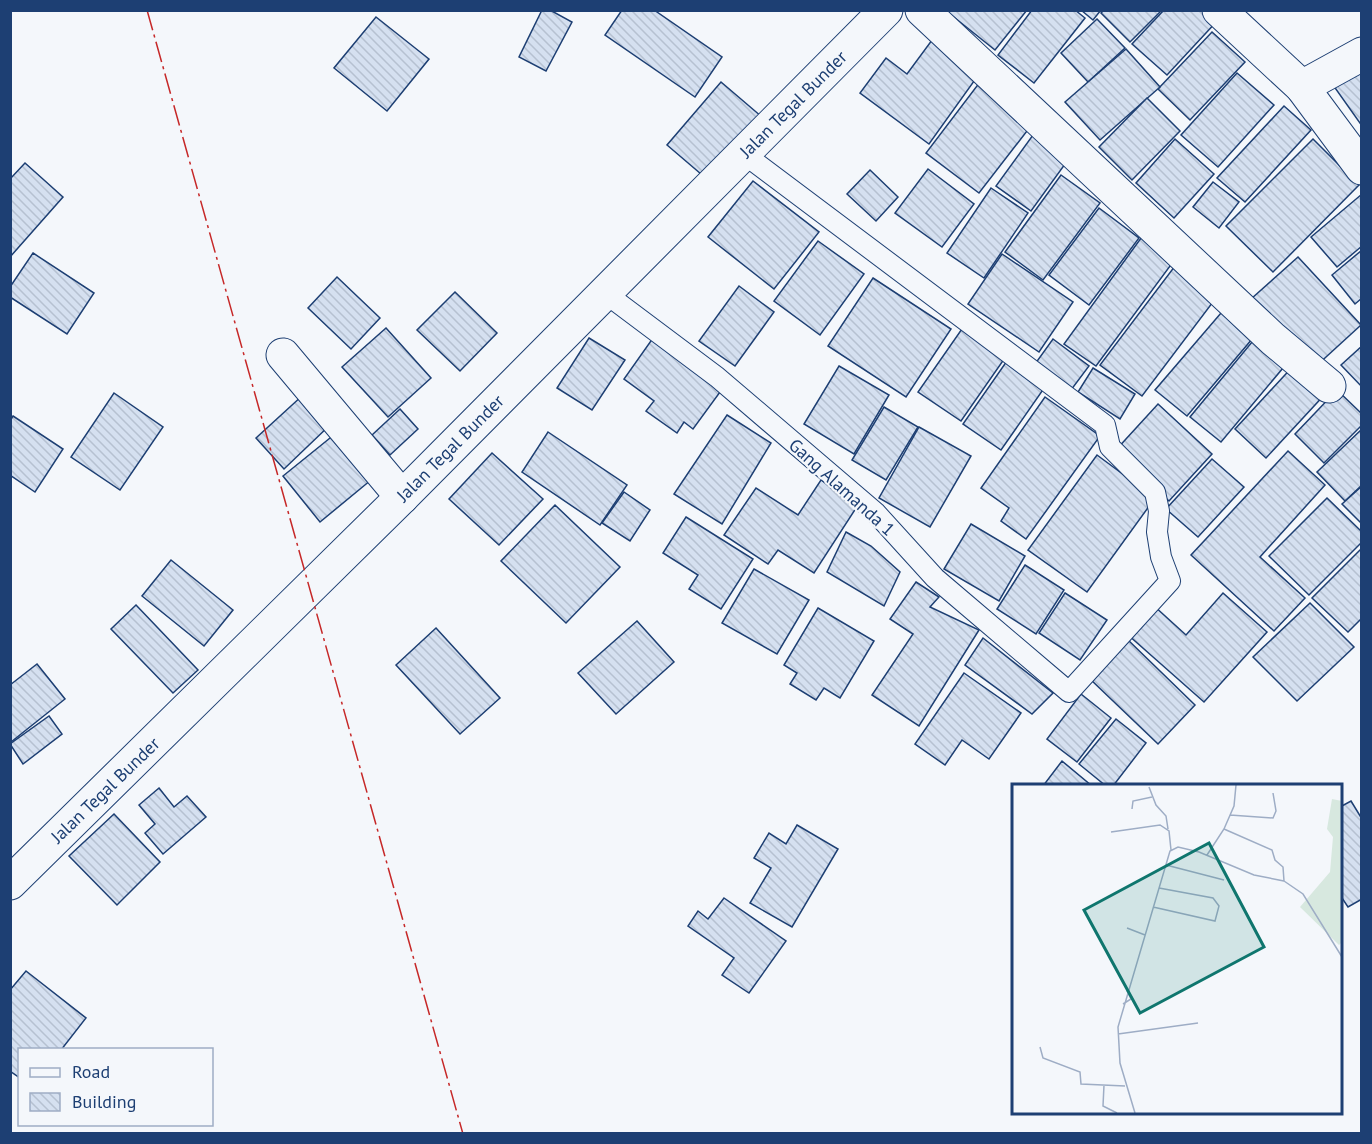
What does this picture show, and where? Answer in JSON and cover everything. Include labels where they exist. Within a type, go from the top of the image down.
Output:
[{"type":"street","name":"Jalan Tegal Bunder","points":[[10,883],[402,497],[886,10]]},
{"type":"street","points":[[922,10],[1273,339],[1329,386]]},
{"type":"street","points":[[1219,10],[1302,87],[1362,168]]},
{"type":"street","points":[[1302,87],[1362,54]]},
{"type":"street","points":[[284,355],[402,497]]},
{"type":"lane","name":"Gang Alamanda 1","points":[[604,293],[717,377],[876,512],[935,578],[1069,692],[1170,581],[1161,557],[1157,532],[1159,511],[1155,492],[1110,447],[1105,425],[744,154]]},
{"type":"building","points":[[542,10],[550,10],[572,22],[546,71],[519,57]]},
{"type":"building","points":[[622,10],[654,10],[722,57],[695,97],[605,35]]},
{"type":"building","points":[[945,10],[1027,10],[995,50]]},
{"type":"building","points":[[1032,10],[1075,10],[1085,18],[1034,83],[998,55]]},
{"type":"building","points":[[1081,10],[1101,10],[1093,20]]},
{"type":"building","points":[[1104,10],[1162,10],[1130,42],[1101,13]]},
{"type":"building","points":[[1164,10],[1207,10],[1218,20],[1167,75],[1132,44]]},
{"type":"building","points":[[376,17],[429,59],[387,111],[334,68]]},
{"type":"building","points":[[1097,19],[1125,48],[1088,82],[1061,53]]},
{"type":"building","points":[[1212,32],[1245,62],[1190,120],[1158,89]]},
{"type":"building","points":[[935,36],[982,70],[929,144],[860,93],[886,58],[907,74]]},
{"type":"building","points":[[1126,49],[1160,87],[1100,140],[1065,102]]},
{"type":"building","points":[[1362,66],[1362,126],[1333,85]]},
{"type":"building","points":[[1237,73],[1274,105],[1218,167],[1181,135]]},
{"type":"building","points":[[983,78],[1037,118],[979,193],[926,153]]},
{"type":"building","points":[[721,82],[762,117],[708,180],[667,145]]},
{"type":"building","points":[[1147,98],[1180,131],[1132,180],[1099,147]]},
{"type":"building","points":[[1284,106],[1311,130],[1245,202],[1217,178]]},
{"type":"building","points":[[1033,135],[1068,160],[1031,211],[996,186]]},
{"type":"building","points":[[1175,139],[1214,174],[1174,218],[1136,183]]},
{"type":"building","points":[[1313,139],[1359,185],[1273,272],[1226,226]]},
{"type":"building","points":[[25,163],[63,197],[10,257],[10,179]]},
{"type":"building","points":[[928,169],[974,204],[942,247],[895,213]]},
{"type":"building","points":[[870,170],[898,197],[876,221],[847,194]]},
{"type":"building","points":[[1061,175],[1100,203],[1043,280],[1005,252]]},
{"type":"building","points":[[753,181],[819,232],[774,289],[708,237]]},
{"type":"building","points":[[1213,182],[1239,202],[1219,228],[1193,207]]},
{"type":"building","points":[[991,188],[1028,213],[984,278],[947,253]]},
{"type":"building","points":[[1362,194],[1362,246],[1337,267],[1311,237]]},
{"type":"building","points":[[1099,208],[1139,238],[1089,305],[1049,275]]},
{"type":"building","points":[[1144,234],[1176,258],[1096,366],[1064,344]]},
{"type":"building","points":[[818,241],[864,274],[820,335],[774,301]]},
{"type":"building","points":[[1362,250],[1362,298],[1355,304],[1332,275]]},
{"type":"building","points":[[33,253],[94,293],[67,334],[10,297],[10,287]]},
{"type":"building","points":[[1002,254],[1073,302],[1039,352],[968,304]]},
{"type":"building","points":[[1298,257],[1361,325],[1314,368],[1251,299]]},
{"type":"building","points":[[1178,262],[1219,294],[1142,396],[1100,365]]},
{"type":"building","points":[[337,277],[380,318],[351,349],[308,308]]},
{"type":"building","points":[[873,278],[951,329],[906,397],[828,346]]},
{"type":"building","points":[[739,286],[774,312],[735,366],[699,341]]},
{"type":"building","points":[[455,292],[497,333],[460,371],[417,330]]},
{"type":"building","points":[[1227,306],[1258,332],[1187,416],[1155,390]]},
{"type":"building","points":[[964,326],[1007,355],[961,421],[918,392]]},
{"type":"building","points":[[386,328],[431,378],[388,417],[342,367]]},
{"type":"building","points":[[1257,336],[1288,362],[1221,442],[1190,417]]},
{"type":"building","points":[[589,338],[625,360],[592,410],[557,388]]},
{"type":"building","points":[[653,338],[723,388],[693,429],[684,422],[677,433],[646,411],[654,401],[624,379]]},
{"type":"building","points":[[1053,339],[1089,366],[1071,390],[1035,364]]},
{"type":"building","points":[[1362,346],[1362,387],[1341,365]]},
{"type":"building","points":[[1009,358],[1047,384],[1001,450],[963,424]]},
{"type":"building","points":[[1296,363],[1327,392],[1266,458],[1235,429]]},
{"type":"building","points":[[839,366],[889,395],[854,454],[804,424]]},
{"type":"building","points":[[1093,368],[1135,394],[1120,419],[1078,392]]},
{"type":"building","points":[[1337,390],[1362,414],[1362,425],[1324,463],[1295,434]]},
{"type":"building","points":[[114,393],[163,427],[120,490],[71,457]]},
{"type":"building","points":[[303,395],[331,424],[284,469],[256,438]]},
{"type":"building","points":[[1045,397],[1100,436],[1026,539],[1001,521],[1009,508],[981,488]]},
{"type":"building","points":[[1158,404],[1212,454],[1169,501],[1115,451]]},
{"type":"building","points":[[884,407],[918,427],[886,480],[852,460]]},
{"type":"building","points":[[400,409],[418,429],[390,455],[372,435]]},
{"type":"building","points":[[727,415],[771,443],[722,524],[674,494]]},
{"type":"building","points":[[13,416],[63,449],[35,492],[10,475],[10,421]]},
{"type":"building","points":[[919,427],[971,456],[930,527],[879,498]]},
{"type":"building","points":[[1362,429],[1362,485],[1345,501],[1317,472]]},
{"type":"building","points":[[548,432],[627,485],[600,525],[522,472]]},
{"type":"building","points":[[335,434],[371,480],[320,522],[283,476]]},
{"type":"building","points":[[1288,451],[1325,485],[1260,557],[1305,598],[1274,631],[1191,555]]},
{"type":"building","points":[[492,453],[543,499],[499,545],[449,499]]},
{"type":"building","points":[[1097,455],[1155,498],[1087,592],[1028,550]]},
{"type":"building","points":[[1212,459],[1244,487],[1198,537],[1166,509]]},
{"type":"building","points":[[821,480],[858,505],[814,573],[778,550],[768,564],[724,535],[756,488],[798,515]]},
{"type":"building","points":[[1362,486],[1362,524],[1342,504]]},
{"type":"building","points":[[624,492],[650,510],[630,541],[602,523]]},
{"type":"building","points":[[1327,498],[1362,532],[1362,542],[1309,595],[1269,556]]},
{"type":"building","points":[[555,505],[620,567],[566,623],[501,561]]},
{"type":"building","points":[[686,517],[753,559],[721,609],[689,589],[698,575],[663,553]]},
{"type":"building","points":[[971,524],[1025,556],[999,601],[944,569]]},
{"type":"building","points":[[846,532],[871,546],[900,572],[884,606],[827,572]]},
{"type":"building","points":[[1362,548],[1362,618],[1348,632],[1312,598]]},
{"type":"building","points":[[171,560],[233,610],[204,646],[142,596]]},
{"type":"building","points":[[1025,565],[1064,590],[1036,634],[997,609]]},
{"type":"building","points":[[754,569],[809,600],[777,654],[722,623]]},
{"type":"building","points":[[916,582],[939,597],[930,607],[979,630],[919,726],[872,695],[913,634],[890,619]]},
{"type":"building","points":[[1065,593],[1107,620],[1080,660],[1039,633]]},
{"type":"building","points":[[1223,593],[1267,632],[1204,702],[1127,634],[1153,605],[1186,635]]},
{"type":"building","points":[[1310,603],[1354,647],[1297,701],[1253,657]]},
{"type":"building","points":[[136,605],[198,670],[173,693],[111,629]]},
{"type":"building","points":[[818,608],[874,641],[840,698],[824,688],[816,700],[790,684],[797,673],[784,665]]},
{"type":"building","points":[[637,621],[674,662],[616,714],[578,673]]},
{"type":"building","points":[[436,628],[500,698],[460,734],[396,665]]},
{"type":"building","points":[[983,638],[1053,693],[1032,714],[965,665]]},
{"type":"building","points":[[1127,639],[1195,705],[1158,744],[1089,678]]},
{"type":"building","points":[[37,664],[65,699],[11,742],[10,685]]},
{"type":"building","points":[[964,673],[1021,713],[989,759],[962,740],[945,765],[915,744]]},
{"type":"building","points":[[1081,694],[1111,718],[1077,762],[1047,739]]},
{"type":"building","points":[[49,716],[62,734],[23,764],[10,744]]},
{"type":"building","points":[[1116,719],[1146,743],[1115,784],[1104,784],[1079,764]]},
{"type":"building","points":[[1062,761],[1090,784],[1045,784]]},
{"type":"building","points":[[159,788],[174,807],[187,796],[206,817],[163,854],[145,833],[155,824],[139,805]]},
{"type":"building","points":[[1351,801],[1362,819],[1362,899],[1348,907],[1342,898],[1342,806]]},
{"type":"building","points":[[114,814],[160,862],[117,905],[69,856]]},
{"type":"building","points":[[797,825],[838,849],[792,927],[750,903],[771,868],[754,858],[769,833],[786,844]]},
{"type":"building","points":[[724,898],[786,941],[749,993],[722,975],[734,958],[688,926],[698,911],[708,919]]},
{"type":"building","points":[[26,971],[86,1018],[63,1048],[18,1048],[18,1077],[10,1071],[10,990]]},
{"type":"power","points":[[147,10],[463,1134]]}]
